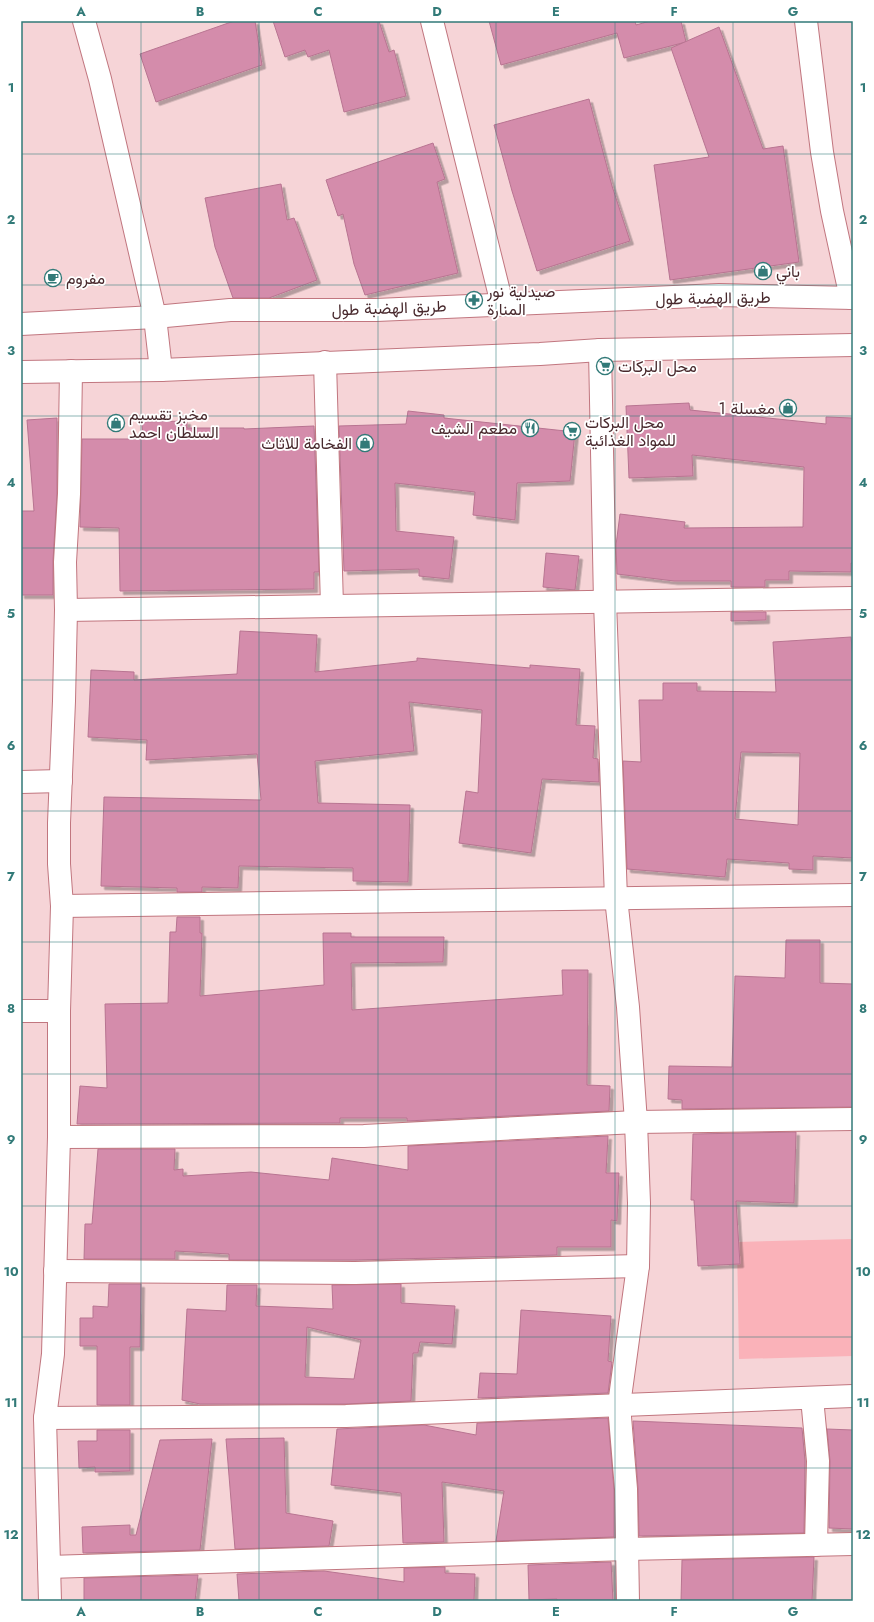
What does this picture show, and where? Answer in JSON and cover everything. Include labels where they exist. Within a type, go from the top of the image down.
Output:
[{"type":"main road","points":[[84,21],[100,79],[155,316],[161,370]]},
{"type":"main road","points":[[432,21],[502,304]]},
{"type":"main road","points":[[806,21],[822,152],[832,211],[852,298]]},
{"type":"main road","name":"طريق الهضبة طول","points":[[21,324],[230,310],[376,310],[719,296],[852,298]]},
{"type":"main road","points":[[21,372],[161,370],[540,354],[600,350],[853,345]]},
{"type":"main road","points":[[600,350],[604,602],[616,898],[628,1007],[636,1122],[639,1203],[638,1266],[619,1405],[626,1489],[628,1601]]},
{"type":"main road","points":[[325,362],[332,606]]},
{"type":"main road","points":[[50,1601],[45,1418],[53,1354],[62,906],[59,864],[66,610],[65,562],[71,372]]},
{"type":"main road","points":[[66,610],[853,598]]},
{"type":"main road","points":[[21,782],[61,781]]},
{"type":"main road","points":[[62,906],[853,895]]},
{"type":"main road","points":[[21,1011],[59,1011]]},
{"type":"main road","points":[[58,1137],[364,1136],[636,1122],[853,1119]]},
{"type":"main road","points":[[55,1271],[355,1273],[638,1266]]},
{"type":"main road","points":[[45,1418],[346,1416],[853,1396]]},
{"type":"main road","points":[[812,1398],[818,1461],[816,1545]]},
{"type":"main road","points":[[50,1567],[627,1549],[853,1544]]},
{"type":"shaded area","points":[[853,1239],[853,1356],[739,1359],[737,1242]]},
{"type":"building","points":[[234,21],[255,21],[262,65],[156,102],[140,54]]},
{"type":"building","points":[[273,21],[379,21],[389,52],[394,50],[406,96],[344,112],[329,50],[308,57],[305,50],[285,57]]},
{"type":"building","points":[[489,21],[635,21],[636,25],[650,21],[681,21],[686,42],[624,58],[617,33],[501,65]]},
{"type":"building","points":[[719,27],[763,149],[783,146],[799,262],[670,280],[654,165],[709,157],[671,48]]},
{"type":"building","points":[[589,99],[612,186],[630,241],[537,271],[512,191],[494,125]]},
{"type":"building","points":[[433,143],[445,179],[437,182],[458,273],[365,295],[354,264],[343,214],[338,216],[326,180]]},
{"type":"building","points":[[281,184],[287,220],[294,218],[317,280],[269,298],[233,298],[215,247],[205,198]]},
{"type":"building","points":[[689,403],[690,410],[826,424],[826,417],[853,418],[853,563],[851,563],[851,572],[789,571],[789,580],[765,580],[765,587],[731,587],[731,581],[674,581],[617,574],[616,545],[620,514],[685,522],[684,528],[803,527],[804,467],[692,455],[693,476],[629,478],[626,406]]},
{"type":"building","points":[[408,411],[444,415],[444,418],[575,432],[570,481],[517,483],[515,520],[473,515],[475,492],[395,483],[396,531],[454,537],[449,579],[419,576],[419,569],[344,571],[339,426],[406,424]]},
{"type":"building","points":[[57,418],[57,494],[53,561],[53,595],[21,595],[21,511],[34,511],[27,420]]},
{"type":"building","points":[[187,421],[187,428],[244,429],[314,426],[319,572],[314,572],[314,589],[120,591],[119,528],[80,527],[82,439],[143,439],[142,422]]},
{"type":"building","points":[[546,553],[579,556],[575,590],[543,587]]},
{"type":"building","points":[[731,612],[766,612],[766,620],[731,621]]},
{"type":"building","points":[[240,631],[317,635],[315,672],[417,661],[417,658],[530,668],[530,665],[580,669],[576,725],[595,726],[593,758],[598,759],[599,782],[542,779],[531,853],[459,843],[466,791],[478,793],[482,710],[409,702],[414,751],[315,761],[318,803],[410,805],[408,882],[353,881],[353,868],[239,866],[238,888],[202,887],[202,892],[177,892],[177,888],[101,886],[104,797],[261,800],[257,754],[146,760],[147,740],[88,737],[91,670],[134,672],[134,680],[237,674]]},
{"type":"building","points":[[851,637],[853,659],[853,858],[813,856],[813,870],[789,869],[789,863],[727,859],[725,877],[627,869],[623,761],[641,762],[639,700],[663,700],[663,683],[697,683],[697,691],[776,692],[773,642]],"holes":[[[741,752],[800,753],[798,825],[735,819]]]},
{"type":"building","points":[[177,917],[200,917],[200,933],[202,933],[200,996],[324,985],[323,933],[351,933],[351,937],[444,937],[443,962],[351,963],[352,1010],[563,995],[562,970],[588,970],[587,1085],[610,1086],[609,1111],[407,1121],[407,1118],[340,1118],[340,1123],[77,1124],[80,1086],[107,1088],[105,1004],[168,1003],[170,932],[176,932]]},
{"type":"building","points":[[786,940],[820,940],[820,983],[853,984],[853,1107],[682,1109],[682,1100],[668,1099],[669,1066],[732,1067],[735,976],[785,978]]},
{"type":"building","points":[[796,1132],[794,1203],[736,1201],[740,1264],[698,1266],[694,1200],[691,1200],[693,1134]]},
{"type":"building","points":[[608,1136],[606,1173],[619,1173],[617,1221],[611,1220],[611,1247],[557,1247],[557,1255],[355,1260],[229,1260],[229,1254],[175,1251],[175,1259],[84,1259],[85,1224],[92,1224],[98,1149],[175,1149],[174,1170],[183,1169],[183,1176],[251,1172],[329,1180],[332,1158],[408,1170],[408,1146]]},
{"type":"building","points":[[109,1284],[141,1284],[140,1347],[130,1347],[130,1405],[97,1405],[97,1346],[80,1346],[80,1318],[93,1318],[93,1306],[108,1307]]},
{"type":"building","points":[[401,1284],[401,1303],[455,1306],[452,1344],[420,1342],[418,1353],[413,1353],[411,1401],[346,1404],[200,1404],[182,1400],[187,1309],[226,1311],[227,1285],[257,1285],[256,1306],[333,1309],[332,1285]],"holes":[[[307,1327],[361,1340],[354,1379],[305,1377]]]},
{"type":"building","points":[[521,1310],[611,1316],[608,1361],[612,1362],[608,1393],[478,1398],[480,1373],[517,1374]]},
{"type":"building","points":[[608,1418],[614,1490],[614,1537],[496,1541],[504,1491],[442,1482],[444,1542],[403,1543],[401,1493],[331,1485],[337,1429],[424,1425],[476,1435],[477,1423]]},
{"type":"building","points":[[633,1421],[802,1428],[805,1461],[804,1533],[639,1536],[638,1488]]},
{"type":"building","points":[[827,1429],[853,1430],[853,1529],[829,1528],[830,1461]]},
{"type":"building","points":[[97,1430],[130,1430],[130,1471],[95,1472],[95,1467],[79,1468],[78,1441],[97,1441]]},
{"type":"building","points":[[284,1438],[286,1513],[333,1521],[329,1546],[235,1549],[226,1439]]},
{"type":"building","points":[[212,1439],[200,1550],[83,1553],[82,1527],[130,1525],[130,1535],[136,1535],[160,1440]]},
{"type":"building","points":[[814,1557],[812,1601],[681,1601],[682,1560]]},
{"type":"building","points":[[611,1562],[613,1601],[557,1601],[557,1599],[529,1600],[528,1565]]},
{"type":"building","points":[[445,1567],[445,1573],[475,1574],[474,1601],[239,1601],[237,1574],[324,1571],[404,1582],[404,1568]]},
{"type":"building","points":[[198,1575],[195,1601],[84,1601],[84,1578]]},
{"type":"place","name":"باني","points":[[763,271]]},
{"type":"place","name":"مفروم","points":[[53,278]]},
{"type":"place","name":"صيدلية نور المنارة","points":[[474,300]]},
{"type":"place","name":"محل البركات","points":[[605,366]]},
{"type":"place","name":"مغسلة 1","points":[[788,408]]},
{"type":"place","name":"مخبز تقسيم السلطان احمد","points":[[116,423]]},
{"type":"place","name":"مطعم الشيف","points":[[530,428]]},
{"type":"place","name":"محل البركات للمواد الغذائية","points":[[572,431]]},
{"type":"place","name":"الفخامة للاثاث","points":[[365,443]]}]
